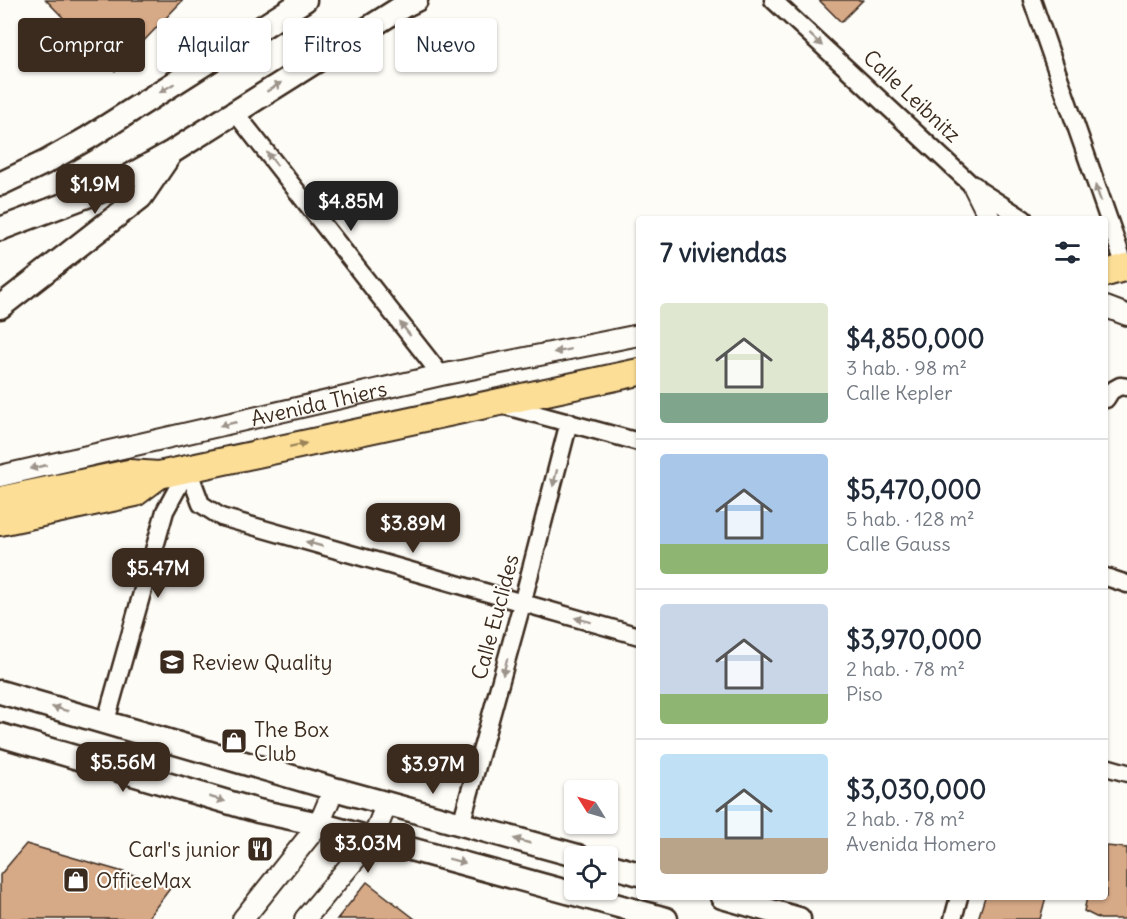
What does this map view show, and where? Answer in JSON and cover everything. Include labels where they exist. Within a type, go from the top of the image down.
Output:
[{"type":"main road","points":[[0,184],[11,176],[88,138],[305,0]]},
{"type":"main road","points":[[0,229],[108,188],[172,152],[234,111],[416,0]]},
{"type":"main road","points":[[0,306],[141,197],[172,152]]},
{"type":"main road","name":"Avenida Thiers","points":[[159,475],[636,373]]},
{"type":"main road","points":[[0,500],[129,473],[159,475]]},
{"type":"main road","points":[[0,522],[135,494],[159,475]]},
{"type":"main road","points":[[0,692],[334,789],[564,852]]},
{"type":"main road","points":[[0,735],[258,811],[373,838],[666,919]]},
{"type":"main road","points":[[618,868],[636,873]]},
{"type":"main road","points":[[732,900],[799,919]]},
{"type":"street","name":"Calle Leibnitz","points":[[773,0],[974,187],[1019,216]]},
{"type":"street","points":[[1032,0],[1105,216]]},
{"type":"street","points":[[234,111],[441,375]]},
{"type":"street","points":[[974,187],[988,216]]},
{"type":"street","points":[[1108,226],[1119,259]]},
{"type":"street","points":[[1108,307],[1127,315]]},
{"type":"street","name":"Avenida Thiers","points":[[0,476],[441,375],[636,336]]},
{"type":"street","points":[[1108,396],[1120,386],[1127,387]]},
{"type":"street","points":[[492,402],[636,441]]},
{"type":"street","name":"Calle Euclides","points":[[461,824],[522,604],[569,422]]},
{"type":"street","points":[[188,469],[201,504],[221,517],[636,635]]},
{"type":"street","points":[[106,721],[165,511],[188,469]]},
{"type":"street","points":[[1108,578],[1127,584]]},
{"type":"street","points":[[1108,768],[1127,773]]},
{"type":"street","points":[[243,919],[319,824],[334,789]]},
{"type":"street","points":[[305,919],[373,838],[387,803]]},
{"type":"street","points":[[953,919],[959,900]]},
{"type":"building","points":[[46,0],[183,0],[166,18],[157,18],[157,27],[145,40],[145,18],[63,18]]},
{"type":"building","points":[[819,0],[863,0],[841,22]]},
{"type":"building","name":"OfficeMax","points":[[26,844],[172,886],[147,919],[0,919],[0,875]]},
{"type":"building","points":[[1108,846],[1127,848],[1127,919],[1100,919],[1084,911],[1086,900],[1108,900]]},
{"type":"building","points":[[367,882],[415,919],[337,919]]},
{"type":"building","points":[[984,900],[1045,900],[1040,919],[978,919]]},
{"type":"place","name":"Review Quality","points":[[172,662]]},
{"type":"place","name":"The Box Club","points":[[234,741]]},
{"type":"place","name":"Carl's junior","points":[[260,849]]},
{"type":"place","name":"OfficeMax","points":[[76,880]]}]
